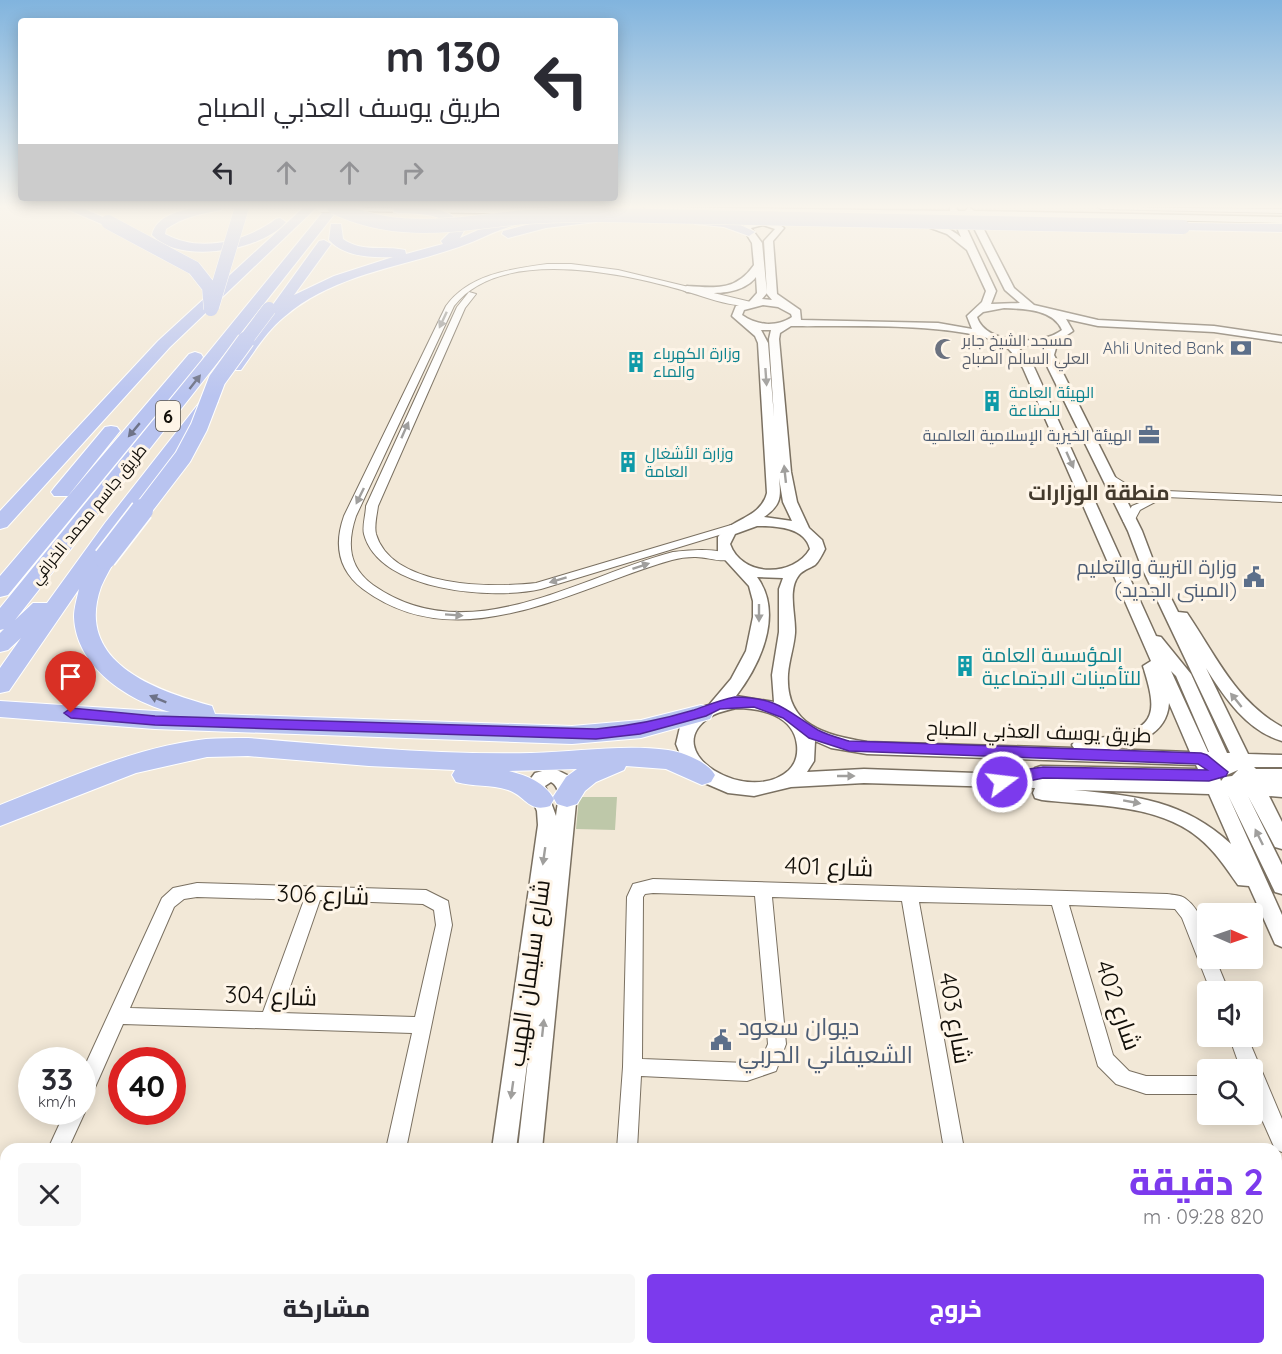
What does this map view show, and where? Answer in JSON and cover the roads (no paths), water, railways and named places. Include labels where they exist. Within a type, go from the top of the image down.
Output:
[{"type":"highway","points":[[196,270],[209,287],[212,309]]},
{"type":"highway","points":[[0,535],[11,527],[80,458],[198,334],[212,309],[223,270]]},
{"type":"highway","points":[[0,523],[164,344],[245,270]]},
{"type":"highway","name":"طريق جاسم محمد الخرافي","points":[[0,590],[267,270]]},
{"type":"highway","name":"طريق جاسم محمد الخرافي","points":[[0,623],[283,270]]},
{"type":"highway","points":[[269,316],[296,270]]},
{"type":"highway","points":[[282,291],[304,270]]},
{"type":"highway","points":[[0,685],[95,561],[269,316],[304,270]]},
{"type":"highway","points":[[269,316],[313,291],[366,270]]},
{"type":"highway","points":[[0,570],[80,458],[195,318]]},
{"type":"highway","points":[[0,645],[95,561]]},
{"type":"highway","points":[[95,561],[95,574],[84,606],[89,638],[97,654],[109,668],[143,693],[166,702],[255,723]]},
{"type":"highway","points":[[0,709],[155,720],[596,734],[640,729],[709,709]]},
{"type":"highway","points":[[0,816],[129,765],[207,748],[248,747],[369,757],[471,761],[531,762],[637,756],[671,760],[702,775]]},
{"type":"highway","points":[[567,797],[584,776],[602,767],[637,756]]},
{"type":"highway","points":[[0,832],[51,806],[98,787],[169,767],[237,760],[504,779],[528,787],[540,799]]},
{"type":"highway","points":[[367,768],[471,761]]},
{"type":"street","points":[[533,270],[501,275],[464,291],[450,306],[350,516],[343,539],[343,550],[350,567],[362,583],[390,600],[424,611],[485,616],[525,609],[673,556],[696,553],[732,560],[756,572],[775,574],[794,572],[810,564],[818,551],[814,538],[803,529],[771,520],[742,525],[537,586],[490,591],[443,585],[404,570],[377,549],[369,532],[369,514],[461,306],[468,297],[481,288],[527,274],[559,270]]},
{"type":"street","points":[[566,270],[590,271],[624,277],[722,305],[757,331],[763,343],[774,493],[771,506],[727,534],[723,541],[724,549],[732,560],[756,585],[760,608],[758,632],[752,657],[741,679],[727,697],[690,723],[684,736],[684,749],[690,763],[702,775],[717,783],[735,788],[772,787],[788,780],[801,769],[808,755],[807,740],[782,702],[780,675],[787,625],[786,589],[794,572]]},
{"type":"street","points":[[615,270],[727,301],[772,302],[836,317],[956,316],[1004,305],[1034,308],[1098,323],[1196,327],[1282,341]]},
{"type":"street","points":[[687,289],[720,289],[738,285],[750,278],[755,270]]},
{"type":"street","points":[[737,314],[740,308],[752,303],[761,295],[759,270]]},
{"type":"street","points":[[770,270],[771,291],[776,299],[791,308],[797,318],[775,332],[774,339],[785,472],[790,502],[803,529]]},
{"type":"street","points":[[981,270],[991,291],[987,303],[972,316],[972,322],[985,334]]},
{"type":"street","points":[[1000,270],[1010,290],[1034,308]]},
{"type":"street","points":[[1048,312],[1066,324],[1068,331],[1058,339],[1049,355],[1130,521],[1149,568],[1232,776],[1282,938]]},
{"type":"street","points":[[749,324],[768,327],[786,324],[938,326],[985,334],[1011,345],[1028,367],[1201,758],[1232,776],[1282,790]]},
{"type":"street","points":[[1167,331],[1196,327]]},
{"type":"street","points":[[999,339],[1028,344],[1101,329],[1228,334],[1282,341]]},
{"type":"street","points":[[1107,475],[1145,498],[1282,505]]},
{"type":"street","points":[[1145,498],[1282,499]]},
{"type":"street","points":[[1130,521],[1145,498]]},
{"type":"street","points":[[1149,568],[1236,699],[1261,722],[1282,735]]},
{"type":"street","points":[[933,750],[1112,743],[1141,734],[1151,726],[1158,717],[1161,697],[1136,617],[1118,572]]},
{"type":"street","points":[[1147,634],[1167,653],[1183,674],[1282,886]]},
{"type":"street","points":[[709,709],[735,702],[754,702],[772,707],[794,720]]},
{"type":"street","name":"طريق يوسف العذبي الصباح","points":[[794,720],[831,742],[849,746],[1201,758]]},
{"type":"street","points":[[1232,776],[1282,761]]},
{"type":"street","points":[[540,799],[535,785],[541,778],[549,775],[557,776],[563,781],[567,788],[567,797]]},
{"type":"street","points":[[788,780],[864,776],[997,782],[1282,776]]},
{"type":"street","points":[[1232,776],[1282,842]]},
{"type":"street","points":[[997,782],[1038,792],[1144,804],[1186,820],[1205,832],[1236,863],[1282,944]]},
{"type":"street","name":"شارع سليمان الهيب","points":[[531,1143],[567,797]]},
{"type":"street","name":"شارع سليمان الهيب","points":[[505,1143],[548,825],[546,812],[540,799]]},
{"type":"street","name":"شارع 401","points":[[627,1143],[632,1067],[635,897],[639,889],[653,886],[1180,903],[1189,914],[1216,981]]},
{"type":"street","points":[[632,1067],[747,1072],[769,1065],[777,1044],[763,889]]},
{"type":"street","name":"شارع 306","points":[[96,1064],[168,903],[179,893],[197,890],[426,897],[442,906],[444,926],[397,1143]]},
{"type":"street","points":[[269,1020],[314,894]]},
{"type":"street","name":"شارع 403","points":[[909,895],[953,1143]]},
{"type":"street","name":"شارع 402","points":[[1058,898],[1105,1060],[1123,1078],[1146,1084],[1197,1085]]},
{"type":"street","name":"شارع 304","points":[[118,1016],[421,1025]]},
{"type":"street","points":[[1263,1101],[1282,1142]]},
{"type":"street","points":[[61,1143],[69,1125]]},
{"type":"place","name":"Ahli United Bank","points":[[1241,348]]},
{"type":"place","name":"مسجد الشيخ جابر العلي السالم الصباح","points":[[945,349]]},
{"type":"place","name":"وزارة الكهرباء والماء","points":[[636,362]]},
{"type":"place","name":"الهيئة العامة للصناعة","points":[[992,401]]},
{"type":"place","name":"الهيئة الخيرية الإسلامية العالمية","points":[[1149,435]]},
{"type":"place","name":"وزارة الأشغال العامة","points":[[628,462]]},
{"type":"place","name":"وزارة التربية والتعليم (المبنى الجديد)","points":[[1254,577]]},
{"type":"place","name":"المؤسسة العامة للتأمينات الاجتماعية","points":[[965,666]]},
{"type":"place","name":"ديوان سعود الشعيفاني الحربي","points":[[721,1040]]},
{"type":"district","name":"منطقة الوزارات","points":[[1099,492]]}]
